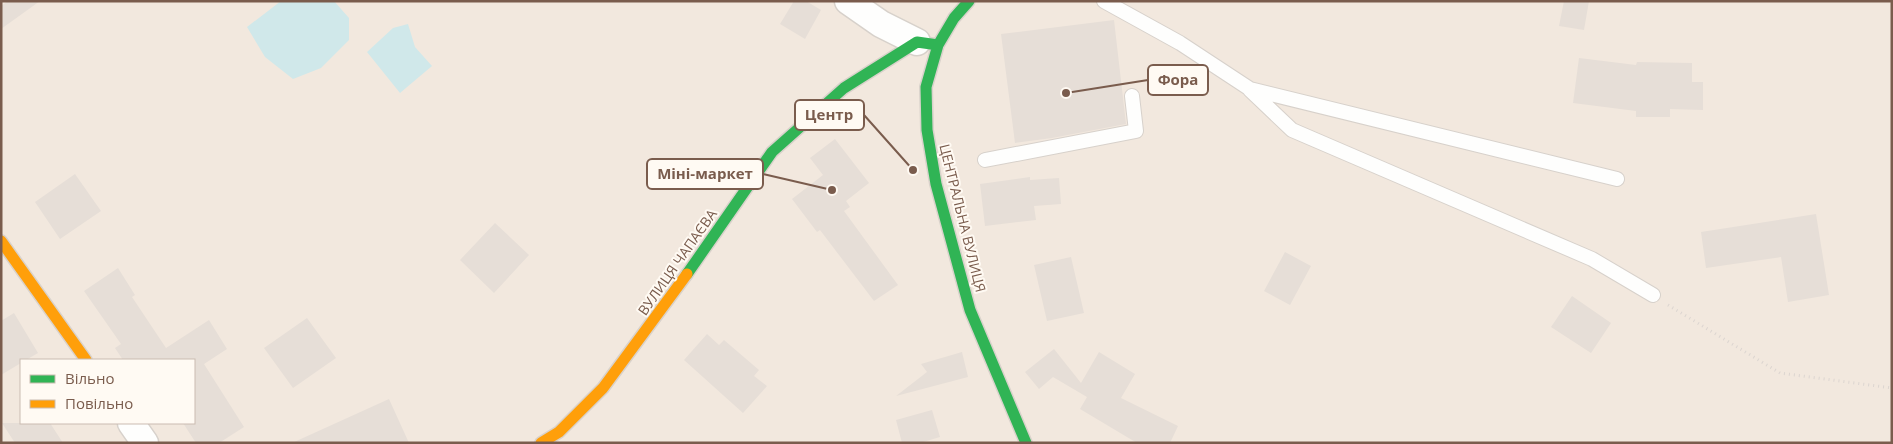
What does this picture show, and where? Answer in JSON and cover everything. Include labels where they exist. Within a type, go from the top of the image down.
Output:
[{"type":"street","points":[[848,1],[881,24],[927,43]]},
{"type":"street","name":"ЦЕНТРАЛЬНА ВУЛИЦЯ","points":[[969,1],[927,43],[927,130],[936,184],[970,310],[1026,443]]},
{"type":"street","name":"ВУЛИЦЯ ЧАПАЄВА","points":[[541,443],[559,432],[603,388],[668,301],[772,152],[844,88],[927,43]]},
{"type":"street","points":[[1,241],[85,359]]},
{"type":"street","points":[[132,424],[145,443]]},
{"type":"lane","points":[[1104,1],[1180,43],[1250,90],[1292,130],[1592,259],[1652,295]]},
{"type":"lane","points":[[1250,90],[1617,179]]},
{"type":"lane","points":[[985,160],[1136,131],[1132,96]]},
{"type":"path","points":[[1652,295],[1780,373],[1892,388]]},
{"type":"shaded area","points":[[1,1],[1892,1],[1892,443],[1,443]]},
{"type":"water","points":[[281,1],[334,1],[349,18],[349,40],[321,68],[293,79],[265,57],[247,27]]},
{"type":"water","points":[[408,24],[415,47],[432,66],[400,93],[367,52],[393,28]]},
{"type":"building","points":[[8,1],[40,1],[1,29],[1,6]]},
{"type":"building","points":[[794,1],[806,1],[821,10],[805,39],[780,24]]},
{"type":"building","points":[[1564,1],[1589,1],[1584,30],[1559,26]]},
{"type":"building","points":[[1114,20],[1126,124],[1015,143],[1001,34]]},
{"type":"building","points":[[1579,58],[1636,65],[1637,62],[1692,63],[1692,82],[1703,82],[1703,110],[1670,109],[1670,117],[1636,117],[1636,111],[1573,103]]},
{"type":"building","points":[[835,139],[869,183],[846,201],[850,207],[844,211],[898,285],[874,301],[820,230],[817,232],[792,199],[823,175],[810,158]]},
{"type":"building","points":[[75,174],[101,211],[60,239],[35,202]]},
{"type":"building","points":[[1030,177],[1030,180],[1059,178],[1061,204],[1034,206],[1036,220],[985,226],[980,184]]},
{"type":"building","points":[[1816,214],[1829,295],[1788,302],[1781,257],[1706,268],[1701,232]]},
{"type":"building","points":[[495,223],[529,255],[494,293],[460,260]]},
{"type":"building","points":[[1285,252],[1311,266],[1290,305],[1264,291]]},
{"type":"building","points":[[1071,257],[1084,313],[1047,321],[1034,265]]},
{"type":"building","points":[[118,268],[135,295],[132,297],[166,348],[209,320],[227,349],[204,364],[244,427],[219,443],[196,443],[184,424],[195,424],[195,359],[122,359],[115,348],[121,344],[84,291]]},
{"type":"building","points":[[1572,296],[1611,323],[1591,353],[1551,327]]},
{"type":"building","points":[[14,313],[38,353],[28,359],[20,359],[20,364],[1,375],[1,321]]},
{"type":"building","points":[[307,318],[336,358],[293,388],[264,348]]},
{"type":"building","points":[[707,334],[719,345],[724,340],[759,370],[754,376],[767,386],[743,413],[684,360]]},
{"type":"building","points":[[1054,349],[1081,383],[1099,352],[1135,374],[1121,398],[1178,426],[1170,443],[1137,443],[1080,409],[1087,397],[1053,377],[1039,389],[1025,372]]},
{"type":"building","points":[[962,352],[968,377],[896,396],[927,372],[921,364]]},
{"type":"building","points":[[389,399],[409,443],[292,443]]},
{"type":"building","points":[[932,410],[940,437],[920,443],[902,443],[896,420]]},
{"type":"building","points":[[2,423],[51,424],[63,443],[15,443]]},
{"type":"traffic: fast","points":[[969,1],[954,18],[938,45],[926,87],[927,130],[936,184],[970,310],[1026,443]]},
{"type":"traffic: fast","points":[[687,274],[772,152],[844,88],[917,42],[938,45]]},
{"type":"traffic: slow","points":[[1,241],[85,359]]},
{"type":"traffic: slow","points":[[541,443],[559,432],[603,388],[687,274]]},
{"type":"place","name":"Фора","points":[[1066,93]]},
{"type":"place","name":"Центр","points":[[913,170]]},
{"type":"place","name":"Міні-маркет","points":[[832,190]]}]
